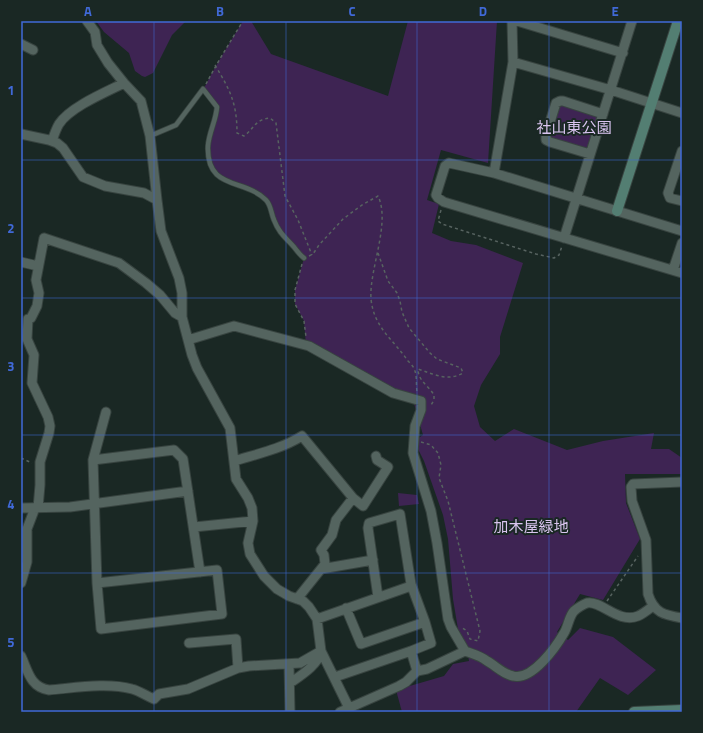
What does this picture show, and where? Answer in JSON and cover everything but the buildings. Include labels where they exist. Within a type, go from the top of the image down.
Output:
[{"type":"street","points":[[87,21],[95,32],[97,45],[108,63],[141,101],[150,136],[161,231],[179,278],[182,293],[182,317],[188,340],[197,368],[230,428],[236,479],[248,498],[252,508],[253,521],[248,543],[250,554],[264,576],[277,589],[289,596],[303,601],[317,619],[321,651],[320,658],[293,681]]},
{"type":"street","points":[[494,174],[513,62],[512,21]]},
{"type":"street","points":[[517,21],[622,53]]},
{"type":"street","points":[[564,238],[632,21]]},
{"type":"street","points":[[618,210],[678,21]]},
{"type":"street","points":[[21,44],[33,50]]},
{"type":"street","points":[[513,62],[611,90],[682,113]]},
{"type":"street","points":[[52,141],[59,124],[67,115],[94,98],[124,83]]},
{"type":"street","points":[[590,154],[546,140],[546,135],[556,103],[563,101],[603,114]]},
{"type":"street","points":[[21,134],[52,141],[63,148],[83,177],[105,186],[144,193],[157,200]]},
{"type":"street","points":[[681,155],[668,195],[670,198],[682,202]]},
{"type":"street","points":[[682,231],[577,198],[494,174],[449,163],[445,166],[436,195],[444,202],[677,272],[682,243]]},
{"type":"street","points":[[21,583],[27,562],[27,529],[36,508],[40,485],[40,464],[50,426],[48,417],[32,383],[34,355],[27,339],[24,318],[31,318],[37,306],[39,293],[36,280],[44,238],[119,263],[160,295],[176,313],[182,317]]},
{"type":"street","points":[[21,262],[38,266]]},
{"type":"street","points":[[188,340],[234,326],[306,345],[393,393],[421,401],[421,410],[415,426],[413,453],[431,511],[448,619],[451,628],[465,651],[487,660],[499,670],[515,677],[528,674],[540,665],[552,650],[564,633],[574,611],[586,603],[596,603],[611,613],[626,617],[639,616],[653,606]]},
{"type":"street","points":[[98,583],[217,570],[222,614],[101,629],[98,583],[94,503],[93,460],[106,412]]},
{"type":"street","points":[[234,461],[275,449],[302,436],[353,498],[363,506],[388,467],[377,460],[376,456]]},
{"type":"street","points":[[93,460],[174,450],[183,459],[200,572]]},
{"type":"street","points":[[682,482],[633,484],[631,487],[632,501],[646,540],[648,594],[653,606],[659,612],[668,616],[682,618]]},
{"type":"street","points":[[21,508],[70,507],[188,491]]},
{"type":"street","points":[[297,599],[325,564],[324,555],[321,550],[332,535],[336,520],[353,498]]},
{"type":"street","points":[[335,677],[431,643],[425,622],[411,586],[400,514],[369,523],[368,528],[378,597]]},
{"type":"street","points":[[194,527],[253,521]]},
{"type":"street","points":[[321,569],[373,560]]},
{"type":"street","points":[[317,619],[411,586]]},
{"type":"street","points":[[346,608],[361,644],[425,622]]},
{"type":"street","points":[[189,642],[236,639],[238,668]]},
{"type":"street","points":[[321,651],[335,677],[344,710],[399,686],[406,682],[417,671],[427,669],[465,651]]},
{"type":"street","points":[[21,656],[34,684],[41,689],[49,690],[117,686],[135,689],[154,699],[159,694],[188,689],[238,668],[300,663],[321,651]]},
{"type":"street","points":[[411,651],[417,671]]},
{"type":"street","points":[[289,664],[290,712]]},
{"type":"street","points":[[634,712],[682,710]]},
{"type":"lane","points":[[150,136],[176,125],[203,90],[217,107],[217,114],[212,127],[208,146],[209,157],[215,173],[219,177],[253,192],[266,200],[270,205],[274,220],[282,236],[304,258]]},
{"type":"path","points":[[203,90],[215,65],[225,51],[242,21]]},
{"type":"path","points":[[215,65],[229,89],[234,103],[237,118],[237,133],[244,136],[250,132],[254,125],[262,119],[270,118],[276,122],[285,196],[298,220],[312,255]]},
{"type":"path","points":[[306,345],[304,321],[295,304],[296,290],[304,258],[312,255],[319,245],[343,219],[362,205],[378,196],[381,203],[381,232],[371,298],[375,317],[387,337],[403,352],[415,370],[417,395],[421,401]]},
{"type":"path","points":[[444,202],[438,221],[442,224],[536,254],[554,258],[559,255],[564,238]]},
{"type":"path","points":[[378,250],[379,259],[388,281],[397,293],[402,312],[409,328],[437,360],[461,368],[463,373],[458,376],[445,378],[438,377],[418,369],[421,380],[434,395],[434,400],[427,411]]},
{"type":"path","points":[[414,440],[431,445],[438,453],[441,465],[439,478],[448,501],[456,530],[480,631],[478,641],[470,638],[467,631],[460,627],[451,628]]},
{"type":"path","points":[[21,458],[40,464]]},
{"type":"path","points":[[602,608],[646,547]]},
{"type":"green space","points":[[96,21],[186,21],[172,35],[153,73],[145,77],[135,71],[129,53],[104,32]]},
{"type":"green space","name":"加木屋緑地","points":[[243,21],[251,21],[271,54],[388,96],[408,21],[497,21],[488,163],[441,150],[427,200],[439,204],[432,233],[451,241],[476,245],[523,263],[500,337],[500,354],[481,385],[474,406],[480,427],[495,441],[514,429],[567,450],[603,441],[654,433],[651,449],[669,449],[682,458],[682,474],[625,474],[626,503],[640,539],[603,600],[580,594],[557,632],[568,640],[580,628],[613,637],[656,670],[628,695],[600,678],[576,712],[402,712],[396,690],[444,676],[453,664],[469,661],[466,644],[458,629],[453,599],[448,539],[443,515],[424,461],[414,441],[423,435],[413,400],[306,345],[304,321],[295,304],[295,290],[304,258],[283,236],[270,205],[259,195],[220,178],[211,165],[208,146],[217,107],[203,90]]},
{"type":"green space","name":"社山東公園","points":[[564,104],[597,115],[598,119],[589,147],[585,149],[552,138],[550,134],[560,106]]},
{"type":"green space","points":[[398,493],[417,495],[419,504],[399,506]]}]
